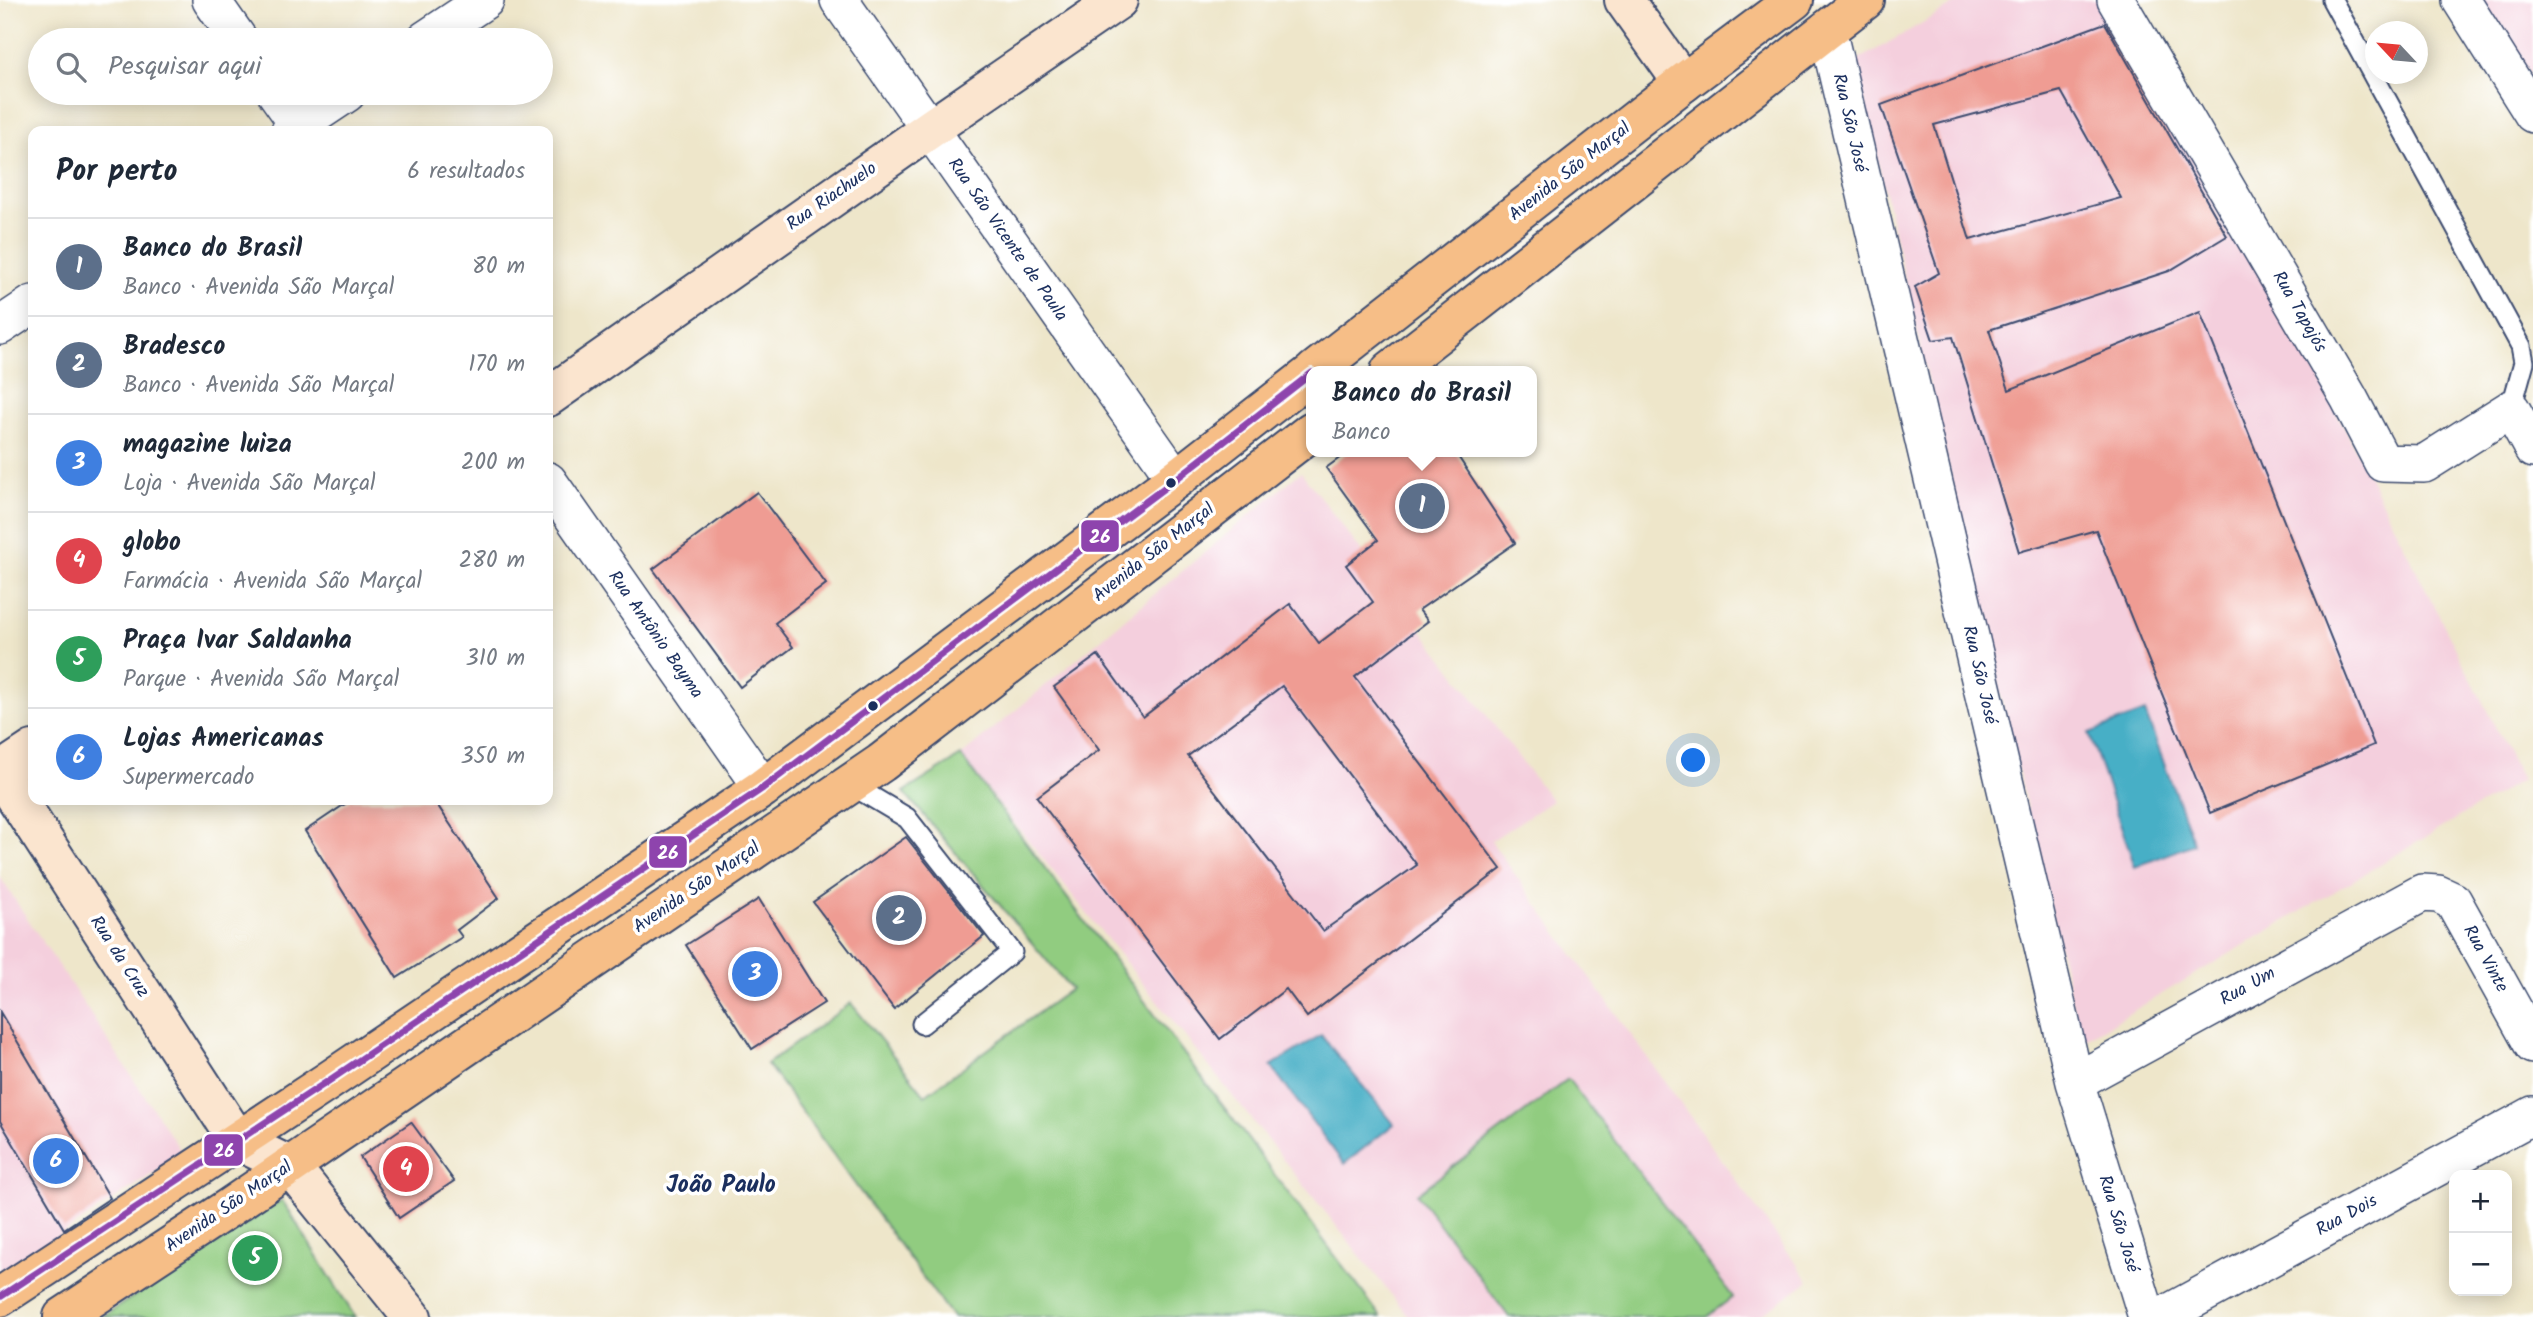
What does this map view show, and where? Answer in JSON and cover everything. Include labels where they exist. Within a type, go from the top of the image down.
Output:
[{"type":"main road","name":"Avenida São Marçal","points":[[1321,366],[1683,83],[1794,0]]},
{"type":"main road","points":[[1396,366],[1865,0]]},
{"type":"main road","name":"Avenida São Marçal","points":[[0,1297],[238,1141],[763,788],[1175,480],[1306,377]]},
{"type":"main road","name":"Avenida São Marçal","points":[[63,1317],[290,1166],[903,746],[1306,436]]},
{"type":"street","points":[[211,0],[231,28]]},
{"type":"street","points":[[443,28],[485,0]]},
{"type":"street","name":"Rua São Vicente de Paula","points":[[839,0],[1175,480]]},
{"type":"street","name":"Rua Riachuelo","points":[[553,393],[1118,0]]},
{"type":"street","points":[[1624,0],[1683,83]]},
{"type":"street","name":"Rua Tapajós","points":[[2116,0],[2349,398],[2383,463],[2424,464],[2511,410]]},
{"type":"street","points":[[2462,0],[2533,114]]},
{"type":"street","name":"Rua São José","points":[[1827,29],[2075,1082],[2147,1317]]},
{"type":"street","points":[[283,105],[295,126]]},
{"type":"street","points":[[301,126],[330,105]]},
{"type":"street","points":[[0,326],[28,307]]},
{"type":"street","points":[[2511,410],[2533,449]]},
{"type":"street","name":"Rua Antônio Bayma","points":[[553,488],[763,788]]},
{"type":"street","points":[[0,772],[28,753]]},
{"type":"street","name":"Rua da Cruz","points":[[0,772],[238,1141]]},
{"type":"street","name":"Rua Um","points":[[2075,1082],[2422,893]]},
{"type":"street","name":"Rua Vinte","points":[[2422,893],[2438,894],[2453,901],[2533,1045]]},
{"type":"street","name":"Rua Dois","points":[[2161,1317],[2533,1115]]},
{"type":"street","points":[[238,1141],[290,1166],[412,1317]]},
{"type":"lane","points":[[2332,0],[2521,346],[2524,362],[2511,410]]},
{"type":"lane","points":[[850,783],[907,818],[1012,952],[922,1024]]},
{"type":"shaded area","points":[[1962,0],[2101,0],[2259,258],[2522,780],[2081,1042],[1855,62]]},
{"type":"shaded area","points":[[2480,0],[2533,0],[2533,79]]},
{"type":"shaded area","points":[[1301,472],[1552,801],[1491,841],[1809,1281],[1758,1317],[1409,1317],[961,756]]},
{"type":"shaded area","points":[[0,877],[183,1154],[0,1275]]},
{"type":"green space","points":[[961,756],[1381,1317],[952,1317],[767,1064],[851,1003],[925,1095],[1071,989],[904,792]]},
{"type":"green space","points":[[1568,1079],[1733,1297],[1706,1317],[1509,1317],[1417,1194]]},
{"type":"green space","points":[[282,1200],[355,1317],[102,1317]]},
{"type":"water","points":[[2145,712],[2194,844],[2135,867],[2089,733]]},
{"type":"water","points":[[1321,1035],[1394,1124],[1344,1164],[1271,1066]]},
{"type":"building","points":[[2105,23],[2227,236],[2169,271],[1989,330],[2009,390],[2200,312],[2374,745],[2210,813],[2096,530],[2019,552],[1953,337],[1933,340],[1915,287],[1939,273],[1881,105]],"holes":[[[2061,91],[2121,198],[1970,240],[1934,125]]]},
{"type":"building","points":[[1341,457],[1458,457],[1515,543],[1419,610],[1428,621],[1355,677],[1501,869],[1307,1017],[1286,989],[1220,1039],[1037,797],[1099,750],[1054,687],[1098,655],[1143,717],[1290,604],[1319,643],[1373,602],[1346,565],[1378,540],[1326,468]],"holes":[[[1282,686],[1417,865],[1323,931],[1188,756]]]},
{"type":"building","points":[[757,492],[826,584],[775,623],[793,647],[740,687],[653,569]]},
{"type":"building","points":[[344,805],[437,805],[499,898],[457,930],[462,937],[397,978],[305,831]]},
{"type":"building","points":[[906,837],[984,936],[894,1009],[813,902]]},
{"type":"building","points":[[759,899],[824,1003],[752,1049],[686,945]]},
{"type":"building","points":[[0,1012],[110,1198],[64,1229],[0,1121]]},
{"type":"building","points":[[411,1122],[454,1181],[399,1218],[360,1157]]},
{"type":"transit line","name":"26","points":[[0,1297],[327,1082],[763,788],[1176,479],[1306,378]]},
{"type":"place","name":"Banco do Brasil","points":[[1422,506]]},
{"type":"place","name":"Bradesco","points":[[899,918]]},
{"type":"place","name":"magazine luiza","points":[[755,974]]},
{"type":"place","name":"Lojas Americanas","points":[[56,1161]]},
{"type":"place","name":"globo","points":[[406,1169]]},
{"type":"place","name":"Praça Ivar Saldanha","points":[[255,1258]]},
{"type":"district","name":"João Paulo","points":[[721,1185]]}]
